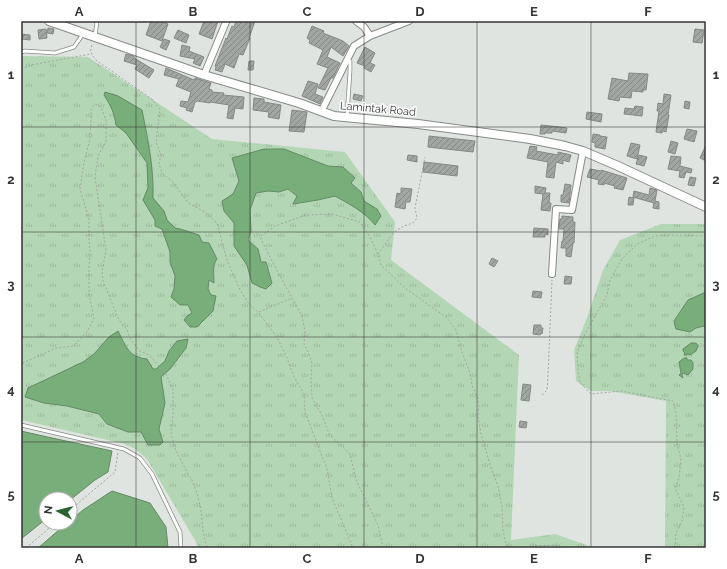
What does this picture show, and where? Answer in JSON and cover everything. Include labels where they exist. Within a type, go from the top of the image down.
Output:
[{"type":"main road","name":"Lamintak Road","points":[[49,21],[204,75],[299,103],[334,116],[418,124],[530,139],[583,151],[706,207]]},
{"type":"street","points":[[356,21],[364,27],[370,36]]},
{"type":"street","points":[[321,112],[354,46],[370,36],[409,21]]},
{"type":"street","points":[[204,75],[226,22]]},
{"type":"street","points":[[552,274],[556,209],[572,210],[583,151]]},
{"type":"lane","points":[[95,37],[97,21]]},
{"type":"lane","points":[[21,52],[55,53],[74,48],[84,33]]},
{"type":"lane","points":[[347,117],[350,71],[350,61],[348,59]]},
{"type":"lane","points":[[21,425],[124,449],[140,458],[152,474],[180,532],[181,548]]},
{"type":"path","points":[[95,37],[91,54],[97,61],[152,99],[160,109],[156,142],[161,155],[160,164],[162,173],[173,182],[188,204],[205,212],[217,223],[228,260],[240,290],[249,304],[258,312],[277,337],[294,377],[304,394],[305,412],[327,469],[332,498],[353,548]]},
{"type":"path","points":[[21,69],[31,65],[91,54]]},
{"type":"path","points":[[21,367],[23,363],[56,348],[73,346],[87,332],[94,318],[89,294],[89,219],[80,189],[84,162],[90,139],[91,108],[95,104],[102,107],[106,120],[106,142],[98,156],[95,177],[106,250],[102,272],[103,281],[119,320],[126,328],[131,340],[140,351],[149,355],[159,364],[166,374],[173,390],[174,413],[171,434],[176,451],[191,478],[197,493],[207,548]]},
{"type":"path","points":[[378,254],[394,232],[413,223],[417,218],[415,208],[425,157]]},
{"type":"path","points":[[383,548],[378,525],[356,480],[350,454],[329,434],[323,417],[312,398],[312,363],[304,344],[305,331],[302,316],[260,237],[275,226],[306,215],[332,214],[360,222],[370,237],[378,254],[381,265],[405,288],[447,318],[456,330],[470,373],[472,385],[477,396],[481,434],[498,486],[502,507],[503,532],[506,543],[511,548]]},
{"type":"path","points":[[675,548],[676,534],[682,522],[684,507],[675,488],[679,478],[681,459],[677,443],[676,413],[672,401],[621,390],[591,394],[580,382],[577,352],[586,332],[607,295],[610,280],[622,259],[637,244],[655,236],[706,236]]},
{"type":"path","points":[[542,395],[547,390],[552,274]]},
{"type":"path","points":[[258,312],[292,298]]},
{"type":"path","points":[[78,503],[115,472],[118,448]]},
{"type":"path","points":[[26,548],[46,531]]},
{"type":"path","points":[[528,548],[532,546],[556,545],[562,548]]},
{"type":"green space","points":[[21,56],[88,57],[212,139],[345,152],[395,222],[391,260],[519,355],[511,540],[555,534],[595,548],[198,548],[196,542],[147,459],[135,449],[125,444],[21,420]]},
{"type":"green space","points":[[661,224],[706,224],[706,548],[665,548],[666,401],[610,391],[591,391],[576,381],[574,350],[587,318],[603,270],[620,240]]},
{"type":"shaded area","points":[[105,92],[118,96],[142,110],[152,165],[153,198],[164,211],[167,220],[175,228],[199,235],[202,242],[209,243],[217,259],[214,267],[214,283],[209,280],[208,289],[211,295],[216,296],[213,311],[197,327],[190,327],[184,320],[192,313],[188,305],[180,305],[171,297],[174,289],[175,276],[170,262],[170,252],[162,229],[155,226],[155,220],[143,200],[148,188],[147,163],[126,133],[116,125],[112,109],[104,95]]},
{"type":"shaded area","points":[[264,149],[284,149],[328,166],[343,167],[355,178],[351,183],[361,192],[364,201],[377,209],[381,216],[375,225],[362,212],[335,196],[293,204],[297,196],[288,189],[279,192],[268,191],[256,193],[250,210],[251,231],[248,240],[258,249],[261,262],[266,262],[272,283],[266,289],[252,283],[247,265],[234,246],[234,223],[224,211],[222,201],[233,194],[239,181],[232,158]]},
{"type":"shaded area","points":[[706,292],[706,328],[704,326],[696,328],[690,332],[676,329],[674,321],[688,300]]},
{"type":"shaded area","points":[[118,331],[128,350],[136,356],[147,359],[153,369],[156,369],[165,361],[169,351],[177,341],[188,339],[186,348],[170,369],[161,377],[165,403],[159,429],[163,442],[160,445],[148,445],[141,432],[128,432],[107,424],[99,414],[67,406],[44,403],[25,397],[28,388],[83,362],[94,354],[108,338]]},
{"type":"shaded area","points":[[691,343],[696,343],[698,346],[696,351],[690,355],[684,355],[685,353],[683,349]]},
{"type":"shaded area","points":[[684,358],[691,360],[693,363],[693,369],[688,375],[683,373],[683,378],[679,375],[681,373],[679,362]]},
{"type":"shaded area","points":[[21,431],[112,451],[108,472],[78,494],[78,491],[38,491],[38,525],[21,539]]},
{"type":"shaded area","points":[[112,491],[150,503],[166,527],[168,548],[38,548],[58,531],[78,531],[78,514]]},
{"type":"building","points":[[151,21],[160,21],[168,24],[162,41],[146,35]]},
{"type":"building","points":[[204,21],[218,21],[212,39],[199,34]]},
{"type":"building","points":[[236,21],[255,21],[243,55],[239,54],[234,68],[225,64],[222,72],[215,70],[215,66],[226,38],[227,39],[232,26],[234,27]]},
{"type":"building","points":[[312,26],[324,31],[323,33],[343,41],[349,46],[343,56],[331,47],[327,57],[340,63],[325,90],[318,88],[328,68],[317,64],[323,50],[309,43],[310,40],[307,38]]},
{"type":"building","points":[[48,28],[54,29],[53,34],[47,33]]},
{"type":"building","points":[[46,29],[47,38],[39,39],[38,30]]},
{"type":"building","points":[[695,29],[704,30],[702,43],[693,42]]},
{"type":"building","points":[[178,30],[189,35],[186,43],[174,38]]},
{"type":"building","points":[[21,34],[30,35],[30,40],[21,39]]},
{"type":"building","points":[[164,39],[170,41],[166,50],[160,47]]},
{"type":"building","points":[[182,45],[190,47],[189,51],[204,57],[200,66],[193,63],[195,59],[180,56]]},
{"type":"building","points":[[365,47],[375,53],[370,63],[375,65],[371,72],[364,68],[365,66],[357,63]]},
{"type":"building","points":[[126,54],[134,56],[134,58],[154,70],[149,78],[135,69],[137,65],[124,61]]},
{"type":"building","points":[[249,61],[254,61],[253,70],[248,70]]},
{"type":"building","points":[[166,68],[194,80],[195,78],[211,83],[209,89],[212,90],[212,92],[224,93],[223,95],[244,97],[243,109],[235,108],[233,119],[227,118],[229,105],[197,101],[195,102],[192,112],[186,110],[187,108],[180,106],[181,101],[188,102],[191,92],[176,86],[179,79],[164,75]]},
{"type":"building","points":[[629,73],[648,74],[646,90],[643,90],[643,92],[632,91],[631,98],[620,97],[619,101],[608,99],[612,78],[628,81]]},
{"type":"building","points":[[308,81],[318,84],[315,94],[323,97],[320,104],[302,96]]},
{"type":"building","points":[[354,94],[363,96],[361,101],[353,99]]},
{"type":"building","points":[[664,94],[671,95],[666,132],[663,131],[662,133],[656,132],[659,111],[657,111],[658,103],[663,104]]},
{"type":"building","points":[[254,98],[264,99],[264,102],[281,105],[279,119],[268,117],[269,112],[253,110]]},
{"type":"building","points":[[685,101],[690,102],[689,109],[684,108]]},
{"type":"building","points":[[635,106],[643,107],[642,116],[624,114],[625,108],[634,109]]},
{"type":"building","points":[[292,110],[307,112],[304,132],[289,131]]},
{"type":"building","points":[[587,112],[602,114],[601,122],[586,119]]},
{"type":"building","points":[[541,125],[567,128],[566,133],[552,131],[552,133],[540,134]]},
{"type":"building","points":[[687,129],[697,131],[694,142],[684,139]]},
{"type":"building","points":[[593,134],[607,137],[605,149],[595,147],[595,143],[592,142]]},
{"type":"building","points":[[429,136],[475,141],[473,152],[428,147]]},
{"type":"building","points":[[671,141],[678,143],[675,154],[668,152]]},
{"type":"building","points":[[631,143],[640,145],[637,159],[627,156]]},
{"type":"building","points":[[706,145],[706,161],[700,158]]},
{"type":"building","points":[[530,146],[537,147],[536,151],[558,155],[558,152],[571,155],[569,162],[563,160],[563,164],[556,162],[554,178],[546,177],[548,162],[527,158]]},
{"type":"building","points":[[408,155],[417,156],[417,162],[407,160]]},
{"type":"building","points":[[639,155],[647,157],[644,166],[636,164]]},
{"type":"building","points":[[671,156],[681,157],[680,166],[692,169],[691,173],[686,172],[684,178],[679,177],[680,171],[668,169]]},
{"type":"building","points":[[424,162],[458,166],[457,176],[423,172]]},
{"type":"building","points":[[590,169],[601,170],[627,178],[623,190],[614,188],[615,186],[604,183],[604,185],[598,184],[599,180],[587,177]]},
{"type":"building","points":[[690,177],[696,178],[694,186],[688,185]]},
{"type":"building","points":[[565,184],[571,185],[569,203],[561,202],[561,195],[563,195]]},
{"type":"building","points":[[535,186],[546,188],[545,193],[550,193],[550,211],[541,210],[543,194],[535,193]]},
{"type":"building","points":[[401,188],[412,189],[410,202],[406,202],[405,209],[395,207],[397,193],[401,194]]},
{"type":"building","points":[[650,188],[657,190],[655,201],[659,202],[659,209],[653,208],[654,203],[633,197],[634,191],[649,195]]},
{"type":"building","points":[[629,197],[634,198],[633,205],[628,205]]},
{"type":"building","points":[[562,216],[573,217],[573,222],[575,222],[574,243],[571,257],[566,256],[566,248],[561,248],[564,229],[559,229],[560,219],[562,219]]},
{"type":"building","points":[[534,228],[548,229],[548,235],[545,234],[545,237],[533,237]]},
{"type":"building","points":[[492,258],[498,261],[494,267],[489,264]]},
{"type":"building","points":[[565,276],[572,277],[571,284],[564,284]]},
{"type":"building","points":[[533,291],[542,292],[541,298],[532,297]]},
{"type":"building","points":[[534,325],[541,325],[541,328],[543,328],[542,334],[533,334]]},
{"type":"building","points":[[523,384],[531,385],[529,401],[521,400]]},
{"type":"building","points":[[520,421],[527,422],[526,428],[519,427]]}]
